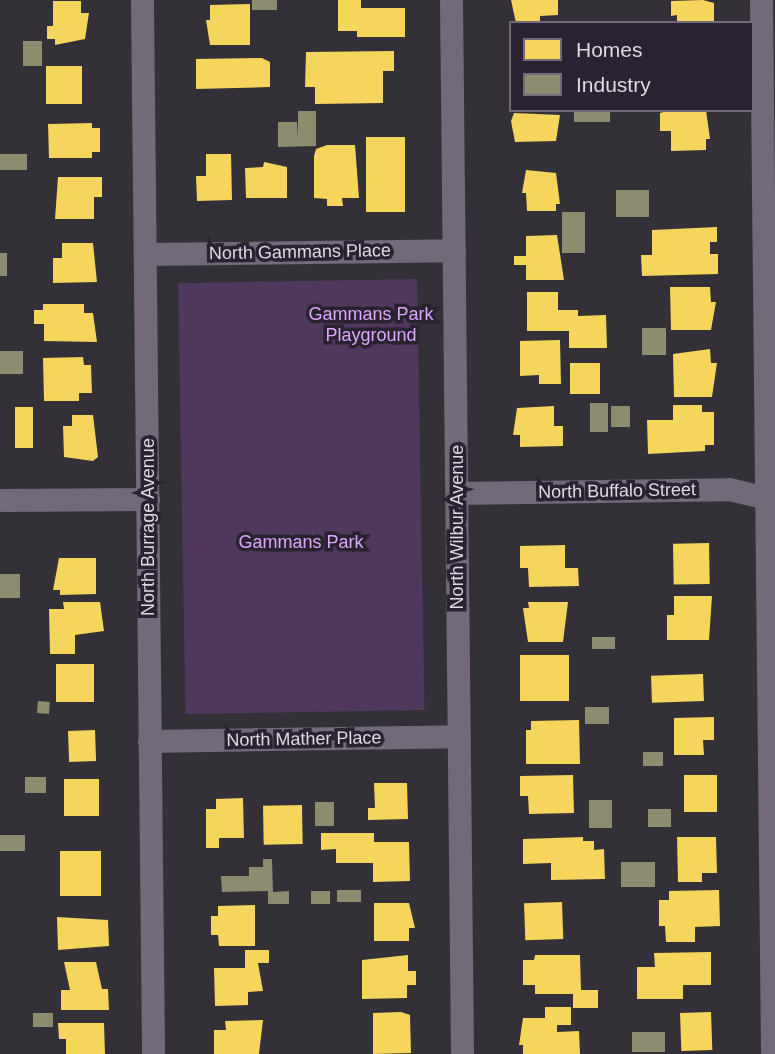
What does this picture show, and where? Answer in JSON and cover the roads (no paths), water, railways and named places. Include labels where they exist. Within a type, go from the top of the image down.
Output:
[{"type":"street","name":"North Burrage Avenue","points":[[142,0],[153,1054]]},
{"type":"street","name":"North Wilbur Avenue","points":[[451,0],[462,1054]]},
{"type":"street","points":[[761,0],[772,499],[772,1054]]},
{"type":"street","name":"North Gammans Place","points":[[145,254],[454,250]]},
{"type":"street","name":"North Buffalo Street","points":[[457,493],[729,489],[772,499]]},
{"type":"street","points":[[0,500],[148,499]]},
{"type":"street","name":"North Mather Place","points":[[149,741],[459,736]]},
{"type":"park label","name":"Gammans Park Playground","points":[[371,325]]},
{"type":"park label","name":"Gammans Park","points":[[301,542]]}]
